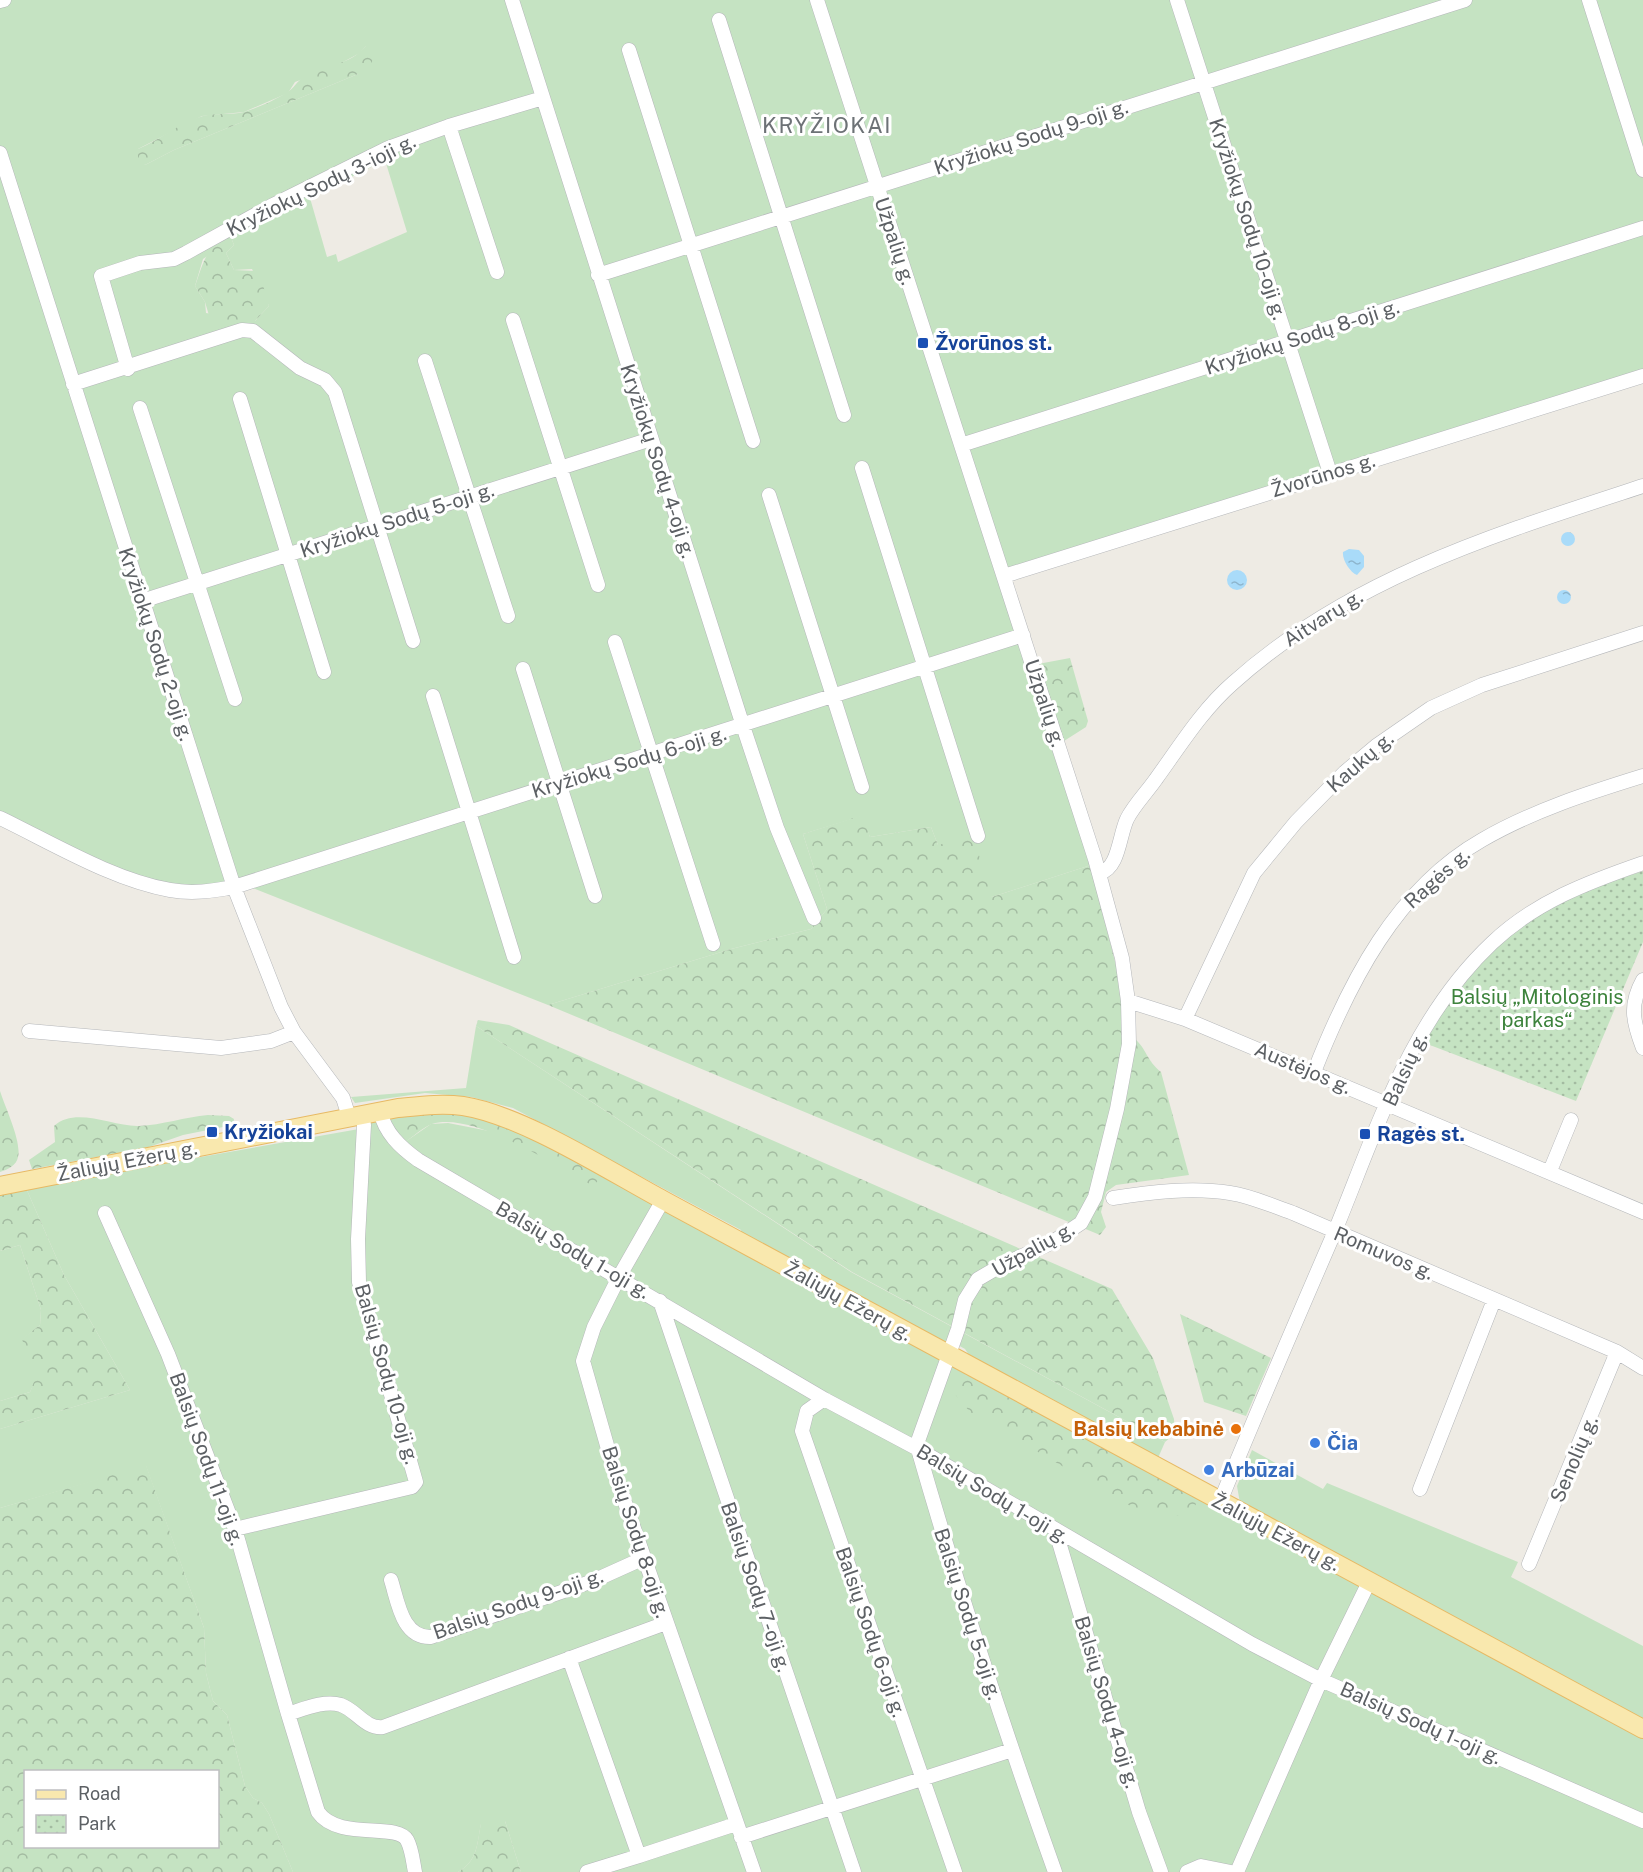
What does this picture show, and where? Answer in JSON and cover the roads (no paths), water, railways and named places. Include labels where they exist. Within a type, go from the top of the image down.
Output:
[{"type":"main road","name":"Žaliųjų Ežerų g.","points":[[0,1186],[380,1111],[444,1105],[485,1111],[548,1139],[663,1200],[1643,1730]]},
{"type":"street","name":"Kryžiokų Sodų 4-oji g.","points":[[512,0],[743,726],[777,828],[814,918]]},
{"type":"street","name":"Užpalių g.","points":[[817,0],[1100,873],[1119,941],[1128,1001],[1129,1044],[1124,1077],[1095,1197],[1081,1223],[1052,1243],[1002,1265],[978,1279],[965,1300],[948,1355]]},
{"type":"street","name":"Kryžiokų Sodų 10-oji g.","points":[[1177,0],[1330,473]]},
{"type":"street","name":"Kryžiokų Sodų 9-oji g.","points":[[598,275],[1465,0]]},
{"type":"street","points":[[1589,0],[1643,170]]},
{"type":"street","points":[[719,20],[844,415]]},
{"type":"street","points":[[628,50],[753,441]]},
{"type":"street","name":"Kryžiokų Sodų 3-ioji g.","points":[[128,369],[101,276],[140,263],[174,259],[388,148],[449,126],[543,98]]},
{"type":"street","points":[[449,126],[497,272]]},
{"type":"street","name":"Kryžiokų Sodų 2-oji g.","points":[[0,153],[234,887],[269,980],[294,1032],[356,1116]]},
{"type":"street","name":"Kryžiokų Sodų 8-oji g.","points":[[961,445],[1643,228]]},
{"type":"street","points":[[513,320],[598,585]]},
{"type":"street","points":[[73,384],[128,369],[242,330],[254,331],[300,368],[331,385],[413,641]]},
{"type":"street","points":[[424,361],[508,616]]},
{"type":"street","name":"Žvorūnos g.","points":[[1004,576],[1643,376]]},
{"type":"street","points":[[240,399],[324,672]]},
{"type":"street","points":[[140,408],[235,699]]},
{"type":"street","name":"Kryžiokų Sodų 5-oji g.","points":[[142,601],[651,439]]},
{"type":"street","points":[[862,468],[978,836]]},
{"type":"street","name":"Aitvarų g.","points":[[1100,873],[1112,865],[1128,817],[1203,714],[1231,684],[1286,640],[1355,595],[1442,555],[1643,486]]},
{"type":"street","points":[[769,495],[862,786]]},
{"type":"street","name":"Kaukų g.","points":[[1185,1019],[1254,873],[1296,822],[1360,759],[1403,725],[1461,693],[1512,674],[1643,633]]},
{"type":"street","name":"Kryžiokų Sodų 6-oji g.","points":[[0,818],[115,872],[153,886],[189,892],[234,887],[1023,635]]},
{"type":"street","points":[[615,642],[713,944]]},
{"type":"street","points":[[523,669],[595,896]]},
{"type":"street","points":[[433,696],[514,957]]},
{"type":"street","name":"Ragės g.","points":[[1314,1072],[1346,1000],[1372,952],[1386,928],[1423,885],[1462,852],[1502,829],[1570,799],[1643,776]]},
{"type":"street","name":"Balsių g.","points":[[1220,1502],[1387,1104],[1426,1024],[1455,983],[1492,942],[1515,923],[1573,889],[1643,863]]},
{"type":"street","points":[[1643,981],[1632,1006],[1633,1022],[1643,1048]]},
{"type":"street","name":"Austėjos g.","points":[[1128,1001],[1185,1019],[1643,1212]]},
{"type":"street","points":[[29,1031],[221,1048],[271,1041],[294,1032]]},
{"type":"street","name":"Balsių Sodų 1-oji g.","points":[[380,1111],[385,1125],[397,1143],[418,1160],[824,1399],[918,1449],[1056,1532],[1252,1644],[1321,1680],[1643,1821]]},
{"type":"street","name":"Balsių Sodų 10-oji g.","points":[[235,1529],[412,1487],[416,1482],[365,1309],[360,1282],[358,1239],[364,1125],[356,1116]]},
{"type":"street","points":[[1550,1171],[1571,1120]]},
{"type":"street","name":"Romuvos g.","points":[[1113,1198],[1187,1191],[1230,1193],[1284,1210],[1617,1352],[1643,1368]]},
{"type":"street","name":"Balsių Sodų 8-oji g.","points":[[663,1200],[619,1277],[594,1327],[583,1361],[607,1448],[754,1872]]},
{"type":"street","name":"Balsių Sodų 11-oji g.","points":[[105,1213],[168,1354],[235,1529],[318,1812],[324,1821],[335,1826],[399,1834],[408,1841],[415,1872]]},
{"type":"street","points":[[1420,1489],[1494,1300]]},
{"type":"street","name":"Balsių Sodų 7-oji g.","points":[[660,1301],[854,1872]]},
{"type":"street","name":"Senolių g.","points":[[1529,1564],[1617,1352]]},
{"type":"street","points":[[918,1449],[921,1431],[948,1355]]},
{"type":"street","name":"Balsių Sodų 6-oji g.","points":[[824,1399],[807,1411],[802,1431],[956,1872]]},
{"type":"street","name":"Balsių Sodų 5-oji g.","points":[[918,1449],[1012,1750],[1055,1872]]},
{"type":"street","name":"Balsių Sodų 4-oji g.","points":[[1056,1532],[1139,1812],[1161,1872]]},
{"type":"street","name":"Balsių Sodų 9-oji g.","points":[[391,1580],[408,1629],[417,1636],[430,1637],[593,1581],[644,1558]]},
{"type":"street","points":[[1237,1872],[1321,1680],[1369,1582]]},
{"type":"street","points":[[288,1714],[319,1705],[339,1704],[368,1724],[383,1727],[666,1623]]},
{"type":"street","points":[[569,1658],[639,1856]]},
{"type":"street","points":[[587,1872],[639,1856],[831,1808],[1012,1750]]},
{"type":"street","points":[[1187,1872],[1201,1866],[1231,1872]]},
{"type":"water","points":[[1565,532],[1571,532],[1575,539],[1571,546],[1565,546],[1561,542],[1561,536]]},
{"type":"water","points":[[1349,549],[1359,550],[1364,556],[1364,567],[1357,575],[1349,569],[1344,559],[1343,552]]},
{"type":"water","points":[[1237,570],[1244,573],[1247,580],[1244,587],[1237,590],[1230,587],[1227,580],[1230,573]]},
{"type":"water","points":[[1564,590],[1569,592],[1571,597],[1569,602],[1564,604],[1559,602],[1557,597],[1559,592]]},
{"type":"place","name":"Žvorūnos st.","points":[[923,343]]},
{"type":"place","name":"Kryžiokai","points":[[212,1132]]},
{"type":"place","name":"Ragės st.","points":[[1365,1134]]},
{"type":"place","name":"Balsių kebabinė","points":[[1236,1429]]},
{"type":"place","name":"Čia","points":[[1315,1443]]},
{"type":"place","name":"Arbūzai","points":[[1209,1470]]},
{"type":"district","name":"KRYŽIOKAI","points":[[827,125]]},
{"type":"park label","name":"Balsių „Mitologinis parkas“","points":[[1537,1008]]}]
